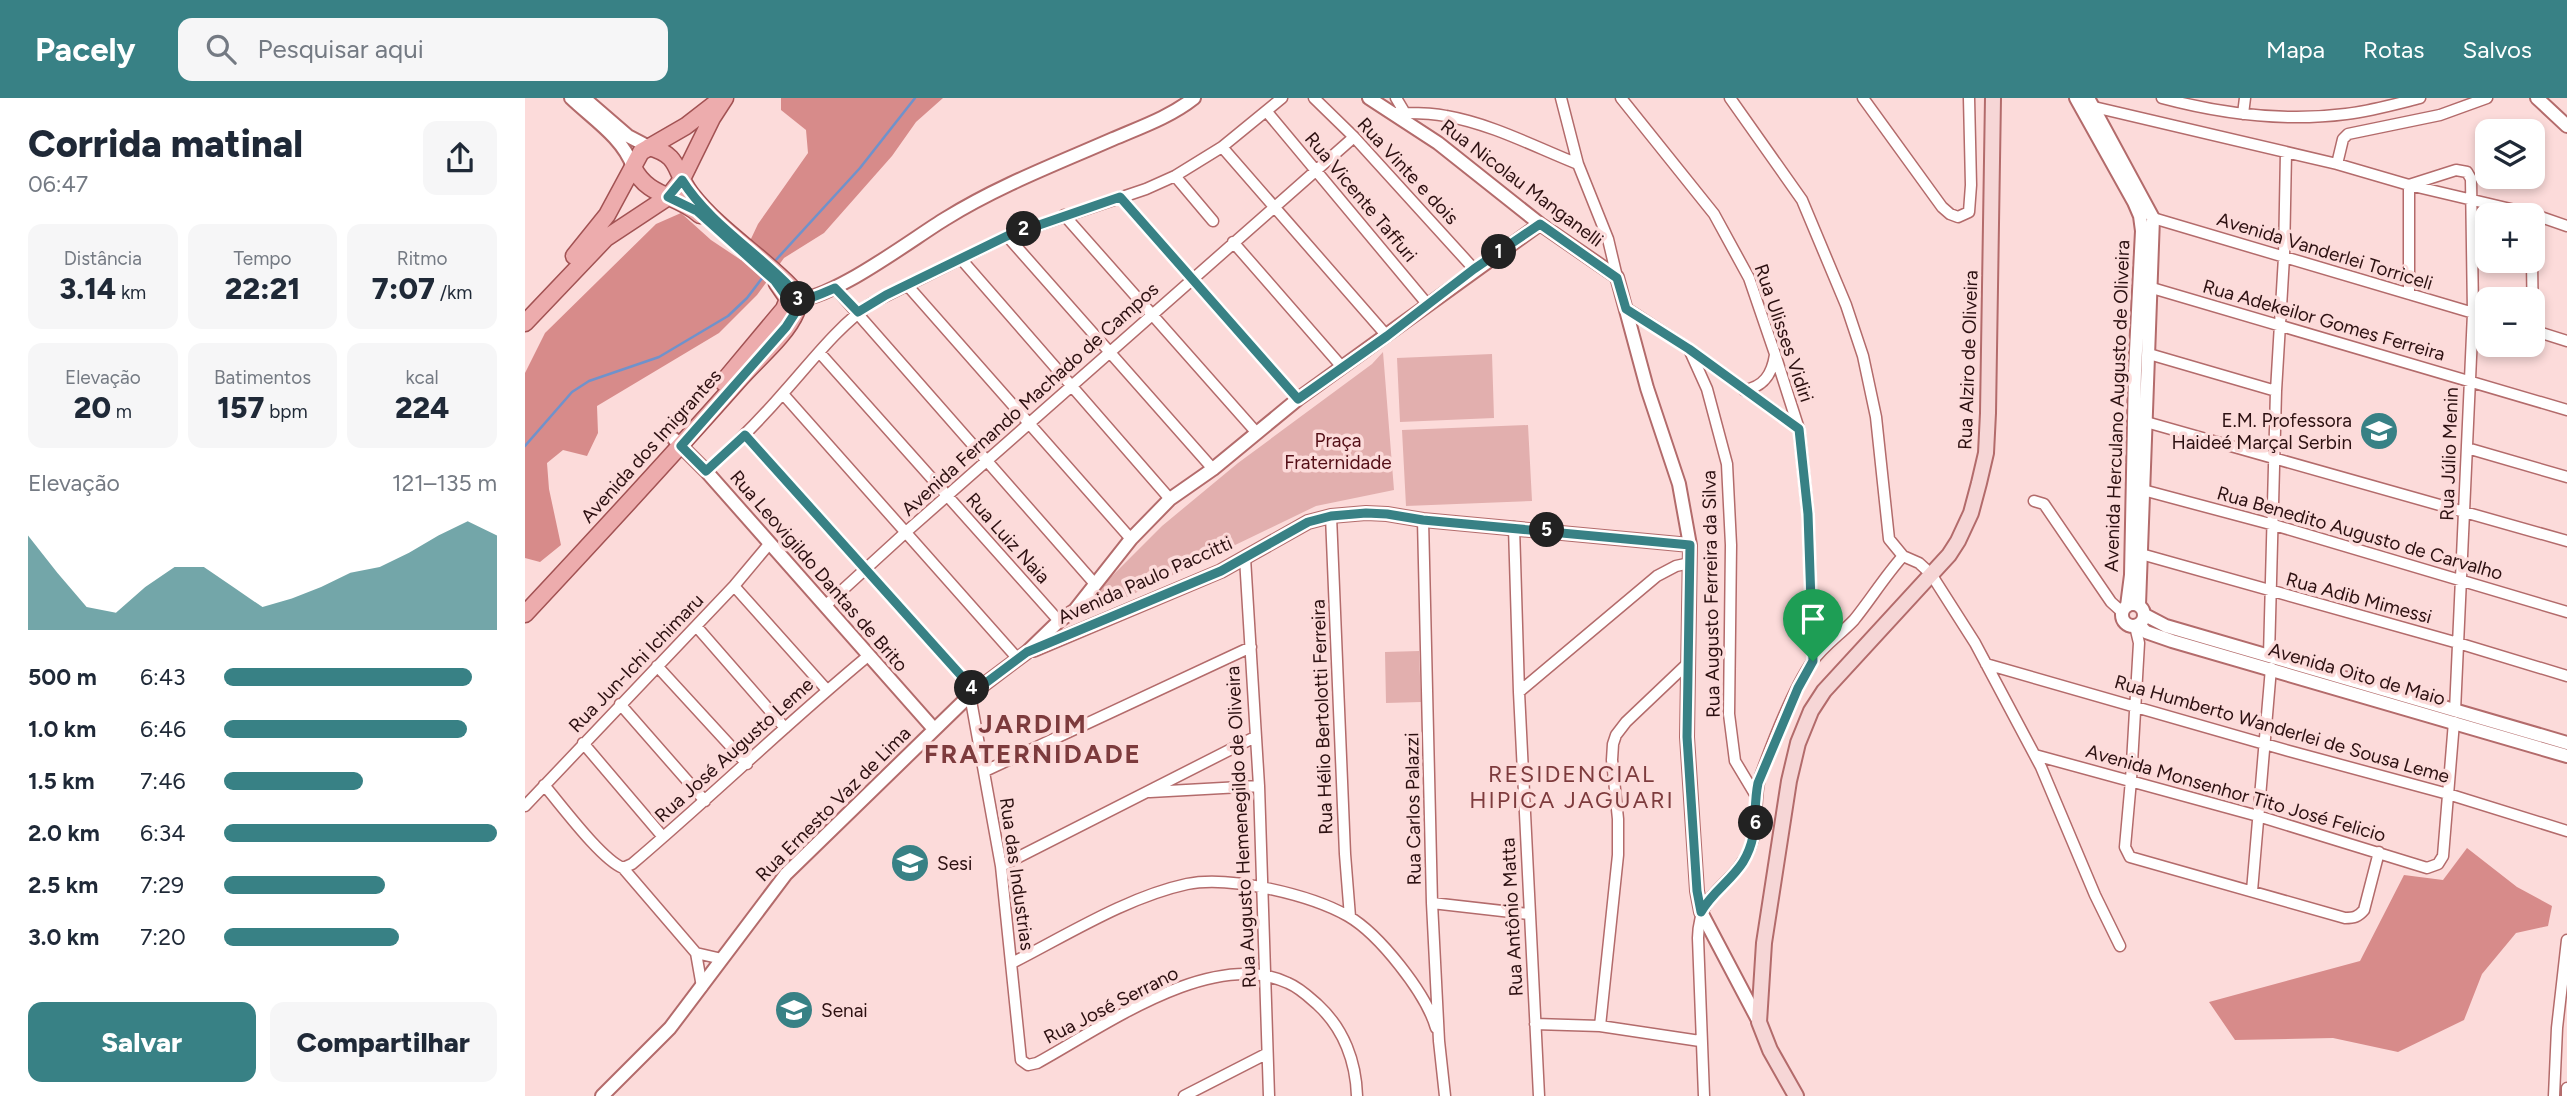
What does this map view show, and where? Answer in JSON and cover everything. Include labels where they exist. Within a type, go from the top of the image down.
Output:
[{"type":"main road","points":[[525,310],[601,223],[642,152],[686,126],[723,98]]},
{"type":"main road","points":[[525,323],[606,238],[668,197],[682,180],[723,98]]},
{"type":"main road","name":"Rua Alziro de Oliveira","points":[[1795,1096],[1770,1050],[1759,1022],[1764,943],[1789,781],[1798,743],[1811,711],[1824,691],[1949,555],[1971,513],[1986,453],[1993,98]]},
{"type":"main road","points":[[649,147],[670,156],[691,194],[760,263]]},
{"type":"main road","points":[[633,167],[649,189],[697,211],[791,288],[793,300]]},
{"type":"main road","name":"Avenida dos Imigrantes","points":[[525,614],[678,443],[793,300]]},
{"type":"main road","name":"Avenida dos Imigrantes","points":[[525,603],[678,443]]},
{"type":"street","points":[[571,98],[621,144],[633,167]]},
{"type":"street","points":[[584,98],[628,136],[649,147]]},
{"type":"street","points":[[793,300],[835,288],[997,189],[1173,113],[1194,98]]},
{"type":"street","points":[[706,471],[745,435],[858,312],[1007,236],[1175,176],[1222,147],[1282,98]]},
{"type":"street","name":"Rua Vinte e dois","points":[[1314,98],[1354,137],[1474,269]]},
{"type":"street","name":"Rua Nicolau Manganelli","points":[[1369,98],[1438,143],[1540,224],[1617,278]]},
{"type":"street","points":[[1396,98],[1405,113]]},
{"type":"street","points":[[1561,98],[1578,164],[1608,239],[1647,387],[1679,484],[1690,545],[1687,737],[1696,880],[1701,912],[1698,938],[1704,1096]]},
{"type":"street","name":"Rua Ulisses Vidiri","points":[[1621,98],[1714,214],[1749,278],[1775,354],[1799,429],[1808,514],[1813,661]]},
{"type":"street","points":[[1731,98],[1802,200],[1846,305],[1863,356],[1876,417],[1886,526],[1892,546],[1931,574],[1975,643],[2035,755],[2095,895],[2120,946]]},
{"type":"street","points":[[1863,98],[1943,207],[1958,217],[1969,212],[1969,98]]},
{"type":"street","name":"Avenida Herculano Augusto de Oliveira","points":[[2076,98],[2146,217],[2142,231],[2135,371],[2131,575],[2135,615]]},
{"type":"street","points":[[2162,98],[2270,117],[2344,115],[2420,98]]},
{"type":"street","points":[[2243,114],[2245,98]]},
{"type":"street","points":[[2337,164],[2343,139],[2348,134],[2440,115],[2487,98]]},
{"type":"street","points":[[2536,98],[2567,126]]},
{"type":"street","points":[[2091,102],[2487,203]]},
{"type":"street","name":"Avenida Herculano Augusto de Oliveira","points":[[2091,102],[2146,217],[2152,288],[2141,554],[2135,615]]},
{"type":"street","name":"Rua Vicente Taffuri","points":[[1267,112],[1428,305]]},
{"type":"street","points":[[1391,113],[1425,112],[1472,123],[1578,164]]},
{"type":"street","name":"Avenida Fernando Machado de Campos","points":[[825,606],[1354,137]]},
{"type":"street","points":[[1222,147],[1387,336]]},
{"type":"street","points":[[2252,891],[2270,662],[2276,391],[2284,257],[2286,152]]},
{"type":"street","points":[[2409,185],[2461,170],[2467,172],[2472,179],[2472,199]]},
{"type":"street","points":[[1175,176],[1213,221]]},
{"type":"street","points":[[2409,185],[2409,294]]},
{"type":"street","points":[[1120,197],[1298,399]]},
{"type":"street","name":"Rua Júlio Menin","points":[[2427,868],[2438,864],[2444,856],[2455,716],[2473,313],[2472,199]]},
{"type":"street","points":[[1064,215],[1256,432]]},
{"type":"street","name":"Avenida Vanderlei Torriceli","points":[[2146,217],[2473,313]]},
{"type":"street","points":[[2545,219],[2567,226]]},
{"type":"street","points":[[783,394],[906,532],[1023,656],[1059,621],[1075,610],[1131,539],[1170,499],[1213,469],[1298,399],[1387,336],[1474,269],[1540,224]]},
{"type":"street","points":[[1007,236],[1213,469]]},
{"type":"street","points":[[1233,242],[1342,367]]},
{"type":"street","points":[[961,259],[1170,499]]},
{"type":"street","points":[[907,285],[1131,539]]},
{"type":"street","points":[[835,288],[1095,584]]},
{"type":"street","name":"Rua Adekeilor Gomes Ferreira","points":[[2152,288],[2567,410]]},
{"type":"street","points":[[1626,309],[1689,349],[1799,429]]},
{"type":"street","points":[[2545,334],[2567,341]]},
{"type":"street","name":"Rua Augusto Ferreira da Silva","points":[[1689,349],[1707,390],[1727,464],[1731,545],[1729,714],[1735,761],[1756,796]]},
{"type":"street","name":"Rua Luiz Naia","points":[[819,352],[1059,621]]},
{"type":"street","points":[[1744,390],[1763,383],[1773,365],[1775,354]]},
{"type":"street","points":[[2149,354],[2276,391]]},
{"type":"street","points":[[2146,422],[2567,541]]},
{"type":"street","points":[[745,435],[972,693]]},
{"type":"street","name":"Rua Leovigildo Dantas de Brito","points":[[678,443],[706,471],[934,729]]},
{"type":"street","points":[[2467,448],[2567,477]]},
{"type":"street","name":"Rua Benedito Augusto de Carvalho","points":[[2143,490],[2274,525],[2567,612]]},
{"type":"street","points":[[2034,500],[2043,504],[2111,602],[2135,615],[2139,643],[2125,847],[2130,857],[2345,918],[2353,918],[2364,910],[2379,852]]},
{"type":"street","name":"Avenida Paulo Paccitti","points":[[1023,656],[1221,571],[1308,522],[1331,516],[1387,514],[1423,520],[1690,545]]},
{"type":"street","name":"Rua Hélio Bertolotti Ferreira","points":[[1331,516],[1350,917]]},
{"type":"street","name":"Rua Carlos Palazzi","points":[[1423,520],[1432,903],[1439,1041],[1445,1096]]},
{"type":"street","name":"Rua Antônio Matta","points":[[1514,527],[1519,692],[1539,1096]]},
{"type":"street","name":"Rua Jun-Ichi Ichimaru","points":[[525,806],[619,704],[734,586],[770,543]]},
{"type":"street","name":"Rua Adib Mimessi","points":[[2141,554],[2567,676]]},
{"type":"street","points":[[1701,912],[1714,893],[1743,863],[1756,832],[1756,796],[1762,771],[1791,702],[1813,661],[1854,619],[1902,555]]},
{"type":"street","name":"Rua Augusto Hemenegildo de Oliveira","points":[[1245,558],[1259,786],[1269,1096]]},
{"type":"street","points":[[1519,692],[1657,576],[1676,566],[1690,563]]},
{"type":"street","points":[[734,586],[827,690]]},
{"type":"street","points":[[1075,610],[1091,626]]},
{"type":"street","name":"Avenida Oito de Maio","points":[[2135,615],[2270,662],[2455,716],[2567,743]]},
{"type":"street","points":[[696,626],[785,728]]},
{"type":"street","points":[[985,771],[1251,647]]},
{"type":"street","name":"Rua José Augusto Leme","points":[[624,868],[705,801],[868,656]]},
{"type":"street","name":"Rua Ernesto Vaz de Lima","points":[[602,1096],[670,1028],[786,874],[972,693],[1023,656]]},
{"type":"street","points":[[1600,1026],[1618,855],[1613,744],[1626,722],[1687,664]]},
{"type":"street","name":"Rua Humberto Wanderlei de Sousa Leme","points":[[1986,664],[2448,794],[2567,831]]},
{"type":"street","points":[[657,666],[747,764]]},
{"type":"street","name":"Rua das Industrias","points":[[972,693],[1001,866],[1021,1059]]},
{"type":"street","points":[[619,704],[705,801]]},
{"type":"street","name":"Avenida Oito de Maio","points":[[2455,716],[2567,756]]},
{"type":"street","points":[[1001,866],[1255,737]]},
{"type":"street","points":[[583,743],[663,837]]},
{"type":"street","name":"Avenida Monsenhor Tito José Felicio","points":[[2035,755],[2258,816],[2427,868]]},
{"type":"street","points":[[544,785],[600,849],[616,865],[624,868],[696,953],[702,987]]},
{"type":"street","points":[[1146,792],[1259,786]]},
{"type":"street","points":[[1012,962],[1160,891],[1190,883],[1222,880],[1328,906],[1350,917],[1392,955],[1434,1021],[1439,1041]]},
{"type":"street","points":[[1432,903],[1529,914]]},
{"type":"street","points":[[1701,912],[1759,1022]]},
{"type":"street","points":[[2554,1096],[2557,1028],[2565,981],[2567,940]]},
{"type":"street","points":[[696,953],[722,959]]},
{"type":"street","name":"Rua José Serrano","points":[[1021,1059],[1028,1065],[1037,1063],[1160,995],[1197,981],[1235,973],[1266,976],[1288,982],[1304,992],[1327,1013],[1350,1053],[1357,1096]]},
{"type":"street","points":[[1535,1024],[1600,1026],[1700,1041]]},
{"type":"street","points":[[1184,1096],[1266,1054]]},
{"type":"street","points":[[2567,1088],[2567,1096]]},
{"type":"green space","name":"Praça Fraternidade","points":[[1383,352],[1394,490],[1316,506],[1096,612],[1087,601],[1162,526],[1238,463],[1372,364]]},
{"type":"green space","points":[[1492,354],[1494,418],[1400,422],[1397,358]]},
{"type":"green space","points":[[1528,425],[1532,501],[1406,506],[1402,430]]},
{"type":"green space","points":[[1419,651],[1421,702],[1386,703],[1385,652]]},
{"type":"shaded area","points":[[781,98],[943,98],[916,122],[892,156],[824,233],[784,258],[757,295],[719,333],[597,406],[598,433],[587,456],[563,450],[547,463],[549,489],[561,545],[540,562],[525,558],[525,373],[545,333],[656,224],[681,213],[711,240],[741,260],[758,224],[808,153],[806,130],[781,110]]},
{"type":"shaded area","points":[[2467,848],[2517,887],[2552,906],[2548,926],[2516,933],[2482,974],[2464,1020],[2398,1052],[2333,1038],[2235,1040],[2209,1002],[2360,961],[2404,875],[2443,880]]},
{"type":"waterway","points":[[774,262],[860,168],[915,98]]},
{"type":"waterway","points":[[525,446],[572,392],[589,381],[659,357],[728,316],[747,298],[766,273]]},
{"type":"place","name":"E.M. Professora Haideé Marçal Serbin","points":[[2379,431]]},
{"type":"place","name":"Sesi","points":[[910,863]]},
{"type":"place","name":"Senai","points":[[794,1010]]},
{"type":"district","name":"JARDIM FRATERNIDADE","points":[[1033,739]]},
{"type":"district","name":"RESIDENCIAL HIPICA JAGUARI","points":[[1572,787]]},
{"type":"route","points":[[1813,661],[1798,688],[1762,771],[1756,796],[1756,832],[1743,863],[1707,901],[1701,912],[1697,891],[1687,737],[1690,545],[1423,520],[1387,514],[1331,516],[1308,522],[1221,571],[1027,652],[975,691],[745,435],[706,471],[681,446],[792,320],[799,301],[779,275],[712,216],[682,180],[668,197],[697,211],[775,281],[788,299],[799,301],[835,288],[858,312],[886,295],[1007,236],[1120,197],[1298,399],[1387,336],[1474,269],[1540,224],[1617,278],[1626,309],[1689,349],[1799,429],[1808,514],[1813,661]]}]
